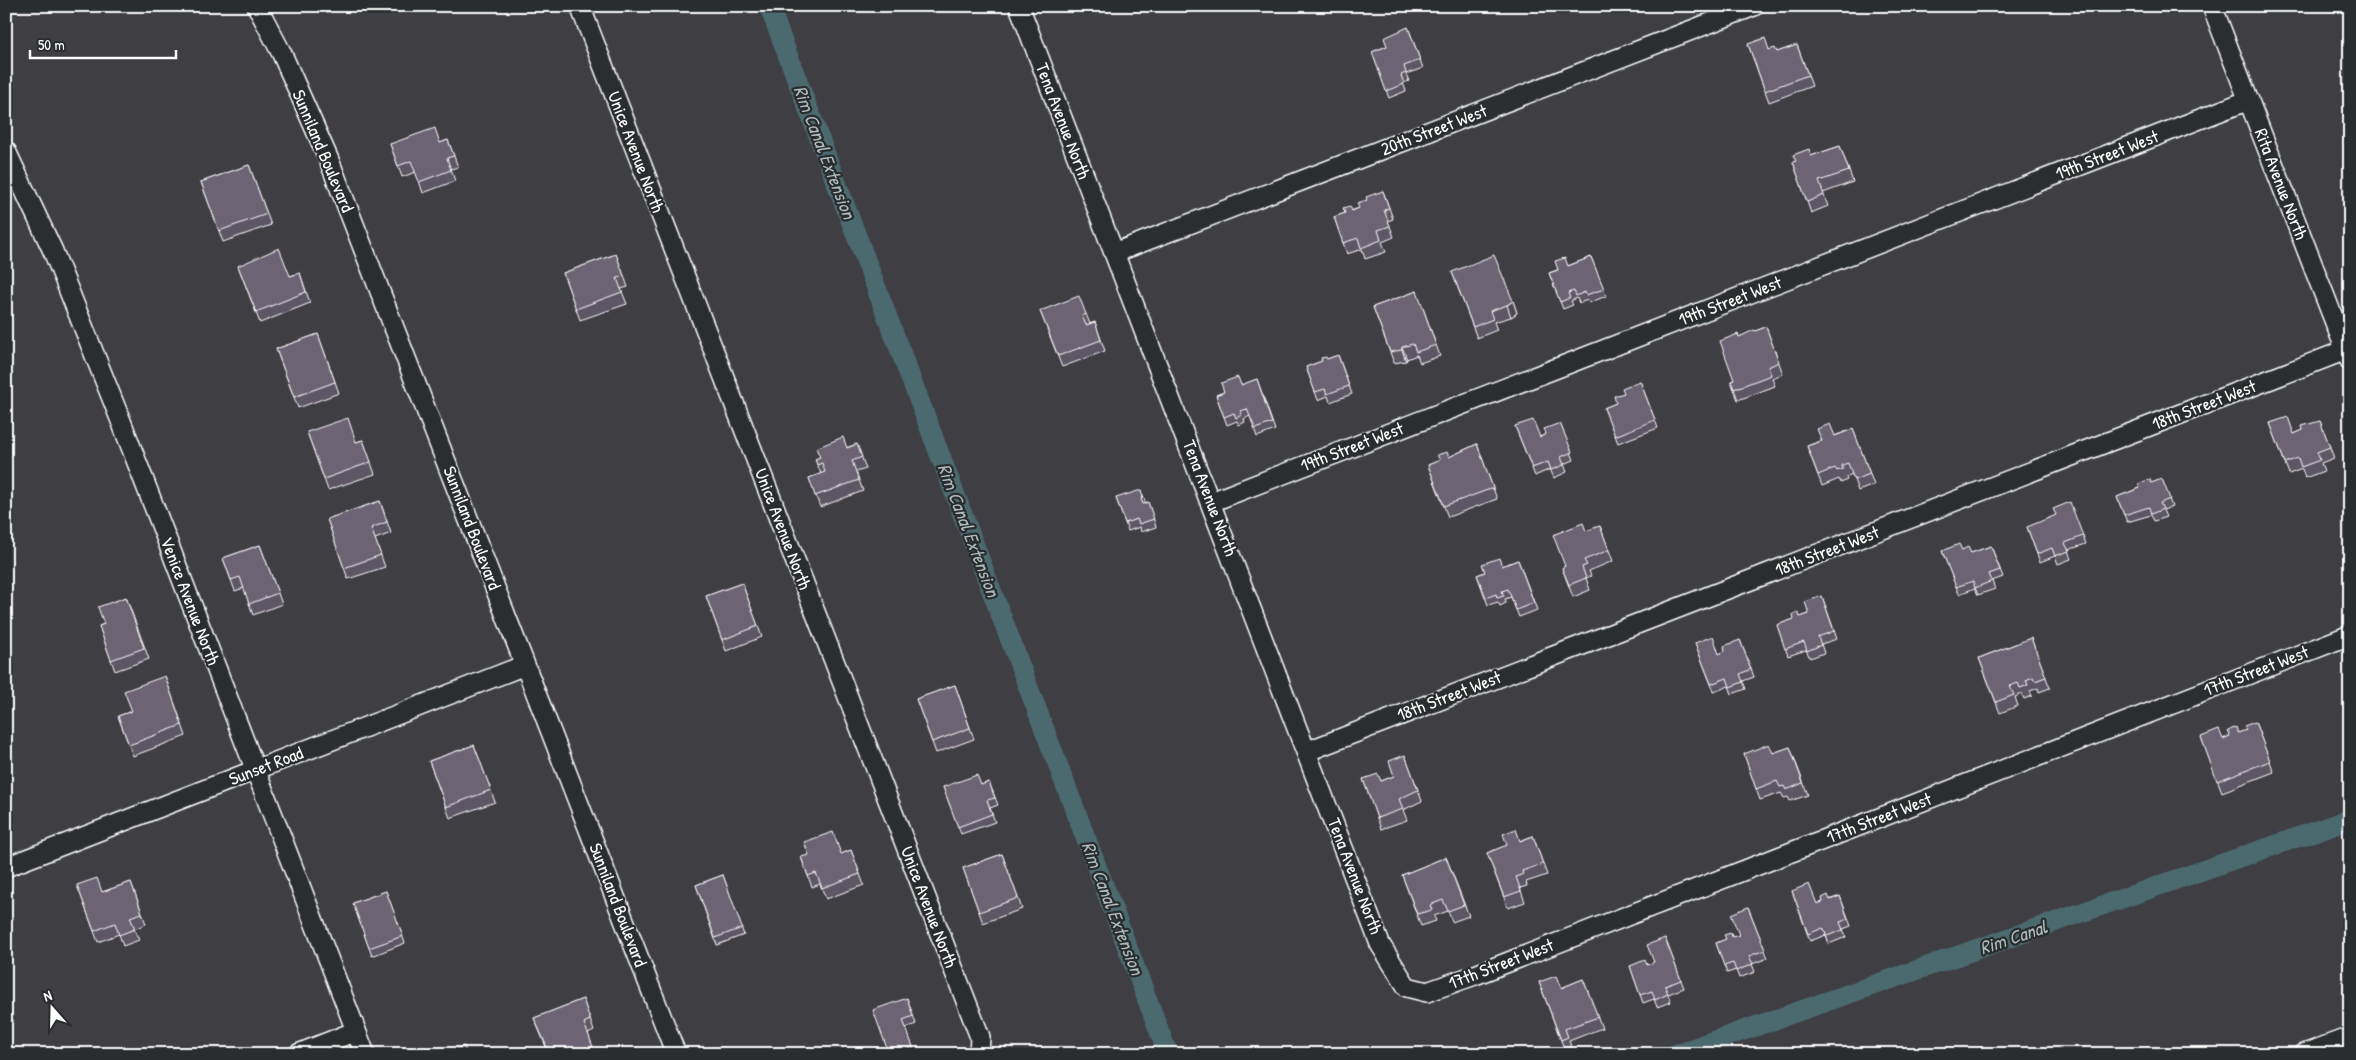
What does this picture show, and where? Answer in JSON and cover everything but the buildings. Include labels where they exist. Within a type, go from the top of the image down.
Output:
[{"type":"street","name":"Sunniland Boulevard","points":[[257,6],[282,54],[329,160],[676,1054]]},
{"type":"street","name":"Unice Avenue North","points":[[580,6],[980,1037],[979,1054]]},
{"type":"street","name":"Tena Avenue North","points":[[1019,6],[1308,751],[1380,944],[1407,987]]},
{"type":"street","name":"20th Street West","points":[[1114,253],[1754,6]]},
{"type":"street","name":"Rita Avenue North","points":[[2212,6],[2348,356]]},
{"type":"street","name":"19th Street West","points":[[1211,502],[2249,100]]},
{"type":"street","name":"Venice Avenue North","points":[[6,152],[57,260],[122,421],[365,1054]]},
{"type":"street","name":"18th Street West","points":[[1308,751],[2348,356]]},
{"type":"street","name":"17th Street West","points":[[1407,987],[1427,992],[1475,975],[2350,635]]},
{"type":"street","name":"Sunset Road","points":[[6,867],[525,665]]},
{"type":"street","points":[[298,1054],[356,1031]]},
{"type":"street","points":[[2304,1054],[2350,1037]]},
{"type":"waterway","name":"Rim Canal Extension","points":[[769,6],[1168,1054]]},
{"type":"waterway","name":"Rim Canal","points":[[1676,1054],[2350,819]]}]
